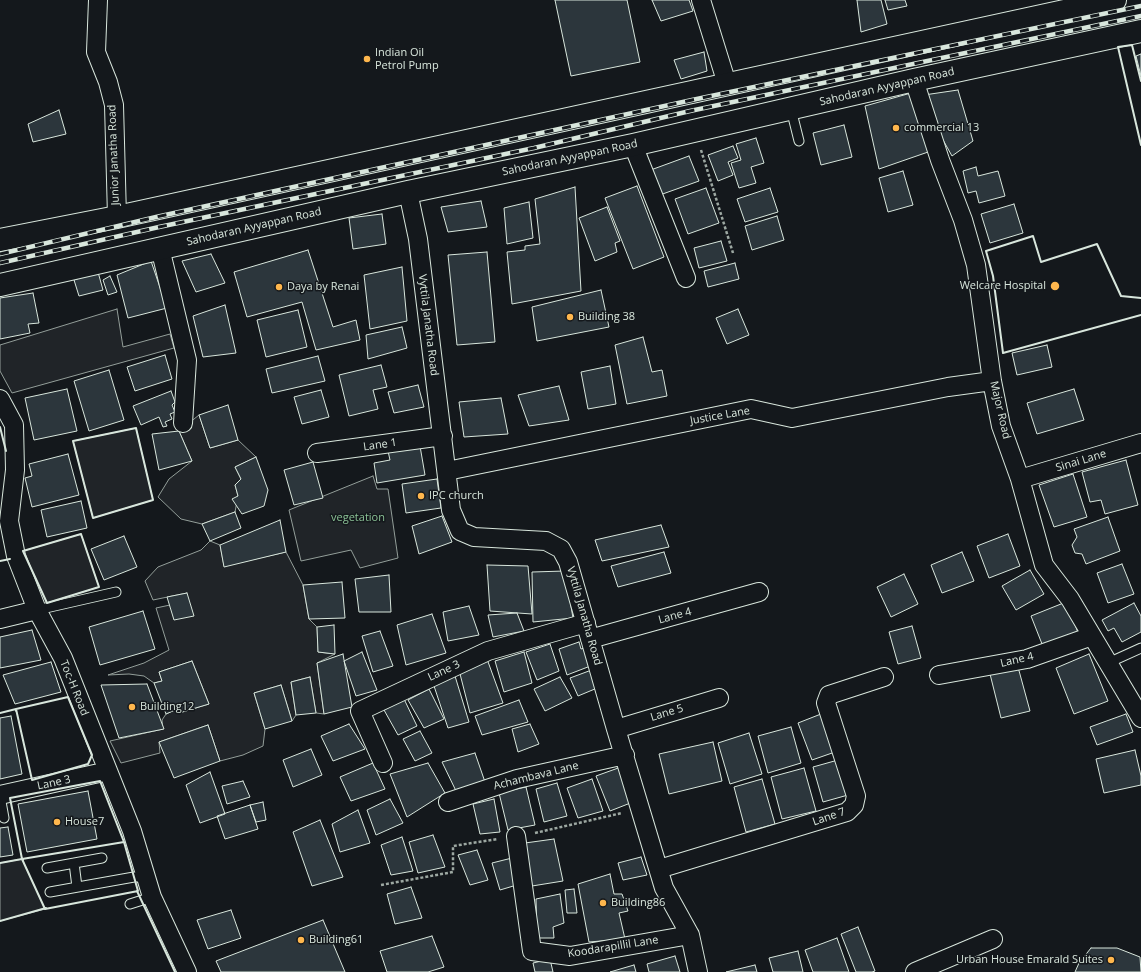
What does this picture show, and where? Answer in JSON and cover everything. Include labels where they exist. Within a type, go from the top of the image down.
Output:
[{"type":"main road","points":[[0,240],[116,217],[727,84],[1073,5],[1115,0]]},
{"type":"main road","name":"Sahodaran Ayyappan Road","points":[[0,285],[408,192],[633,145],[914,80],[1141,31]]},
{"type":"street","name":"Junior Janatha Road","points":[[98,0],[96,52],[108,82],[114,105],[116,217]]},
{"type":"street","points":[[701,0],[727,84]]},
{"type":"street","name":"Major Road","points":[[914,80],[940,160],[963,220],[976,265],[992,381],[1001,426],[1020,479],[1044,565],[1070,599],[1141,718]]},
{"type":"street","points":[[633,145],[686,278]]},
{"type":"street","name":"Vyttila Janatha Road","points":[[408,192],[418,239],[448,470],[451,510],[460,531],[474,537],[546,542],[561,549],[568,562],[664,888],[690,935],[698,972]]},
{"type":"street","points":[[160,248],[187,360],[183,423]]},
{"type":"street","name":"Justice Lane","points":[[448,470],[751,409],[792,418],[948,387],[992,381]]},
{"type":"street","name":"Toc-H Road","points":[[0,399],[14,425],[7,472],[9,521],[16,556],[38,610],[63,658],[132,831],[152,898],[187,972]]},
{"type":"street","name":"Lane 1","points":[[317,453],[443,436]]},
{"type":"street","name":"Sinai Lane","points":[[1020,479],[1141,443]]},
{"type":"street","name":"Lane 4","points":[[588,631],[759,592]]},
{"type":"street","points":[[0,619],[38,610]]},
{"type":"street","name":"Lane 3","points":[[383,763],[360,711],[488,651],[588,631]]},
{"type":"street","name":"Lane 4","points":[[939,675],[1027,659],[1092,636]]},
{"type":"street","name":"Lane 7","points":[[659,869],[847,812],[854,805],[856,796],[826,703],[829,695],[884,676]]},
{"type":"street","name":"Lane 5","points":[[616,729],[719,698]]},
{"type":"street","name":"Achambava Lane","points":[[448,802],[517,779],[625,755]]},
{"type":"street","name":"Lane 3","points":[[0,795],[108,771]]},
{"type":"street","name":"Koodarapillil Lane","points":[[516,836],[532,951],[570,956],[690,935]]},
{"type":"street","points":[[915,972],[993,940]]},
{"type":"lane","points":[[791,109],[799,141]]},
{"type":"lane","points":[[38,610],[116,592]]},
{"type":"lane","points":[[1108,662],[1141,648]]},
{"type":"lane","points":[[0,795],[4,818]]},
{"type":"lane","points":[[47,868],[102,858]]},
{"type":"lane","points":[[74,863],[77,887]]},
{"type":"lane","points":[[50,892],[134,877],[146,877]]},
{"type":"lane","points":[[130,904],[152,898]]},
{"type":"path","points":[[695,130],[733,254]]},
{"type":"green space","points":[[117,309],[123,347],[170,334],[174,348],[12,393],[0,371],[0,345]]},
{"type":"green space","points":[[199,415],[210,448],[238,440],[256,457],[235,467],[241,479],[235,485],[238,496],[235,512],[202,524],[181,519],[158,497],[169,479],[192,461],[179,431]]},
{"type":"green space","points":[[136,428],[153,500],[93,518],[73,441]]},
{"type":"green space","name":"vegetation","points":[[373,476],[377,489],[388,489],[398,558],[360,568],[351,550],[301,561],[289,510]]},
{"type":"green space","points":[[81,534],[99,587],[47,603],[23,551]]},
{"type":"green space","points":[[210,541],[220,545],[224,566],[286,552],[303,585],[309,619],[317,627],[318,652],[335,654],[317,663],[324,714],[316,713],[310,677],[291,682],[296,715],[292,721],[281,685],[254,693],[265,729],[263,746],[243,755],[220,761],[208,725],[159,742],[160,753],[121,763],[110,741],[163,729],[162,720],[166,714],[175,710],[179,713],[209,704],[192,661],[159,672],[162,681],[154,683],[144,676],[129,674],[108,675],[144,663],[169,650],[156,608],[170,605],[187,593],[153,600],[145,581],[158,567],[201,550]]},
{"type":"green space","points":[[22,859],[45,909],[0,921],[0,863]]},
{"type":"building","points":[[555,0],[627,0],[640,62],[571,76]]},
{"type":"building","points":[[652,0],[689,0],[693,11],[661,21]]},
{"type":"building","points":[[857,0],[881,0],[887,24],[861,32]]},
{"type":"building","points":[[885,0],[905,0],[907,6],[888,10]]},
{"type":"building","points":[[704,52],[707,71],[681,79],[674,60]]},
{"type":"building","points":[[1141,54],[1141,76],[1136,56]]},
{"type":"building","points":[[958,90],[973,141],[952,156],[933,122],[924,95]]},
{"type":"building","name":"commercial 13","points":[[911,93],[931,151],[879,169],[865,106]]},
{"type":"building","points":[[59,110],[66,134],[33,142],[28,124]]},
{"type":"building","points":[[844,125],[852,157],[821,165],[813,133]]},
{"type":"building","points":[[756,138],[764,163],[751,167],[756,183],[739,188],[731,163],[741,160],[736,144]]},
{"type":"building","points":[[733,146],[738,158],[728,162],[733,175],[718,181],[708,155]]},
{"type":"building","points":[[689,156],[699,181],[657,196],[648,171]]},
{"type":"building","points":[[976,167],[978,176],[998,171],[1005,196],[979,203],[976,191],[968,193],[963,171]]},
{"type":"building","points":[[903,171],[913,205],[888,212],[879,178]]},
{"type":"building","points":[[637,186],[664,257],[633,269],[605,198]]},
{"type":"building","points":[[575,187],[581,291],[512,304],[507,252],[525,250],[525,246],[540,244],[535,199]]},
{"type":"building","points":[[706,188],[719,223],[688,234],[675,199]]},
{"type":"building","points":[[770,188],[778,212],[745,222],[737,199]]},
{"type":"building","points":[[481,201],[487,227],[448,232],[441,207]]},
{"type":"building","points":[[529,202],[533,238],[507,244],[504,208]]},
{"type":"building","points":[[1014,204],[1023,233],[990,243],[981,214]]},
{"type":"building","points":[[607,207],[620,241],[615,243],[617,252],[595,261],[579,218]]},
{"type":"building","points":[[382,214],[386,244],[353,249],[349,218]]},
{"type":"building","points":[[777,216],[784,240],[752,250],[745,226]]},
{"type":"building","points":[[721,241],[727,261],[699,268],[694,248]]},
{"type":"building","name":"Daya by Renai","points":[[308,250],[333,327],[356,320],[360,340],[316,350],[302,302],[247,317],[234,272]]},
{"type":"building","points":[[487,252],[495,342],[457,345],[448,255]]},
{"type":"building","points":[[211,254],[225,283],[196,292],[182,261]]},
{"type":"building","points":[[151,261],[167,308],[128,318],[117,275]]},
{"type":"building","points":[[735,263],[739,279],[708,287],[704,271]]},
{"type":"building","points":[[402,267],[407,321],[370,329],[364,275]]},
{"type":"building","points":[[98,272],[103,290],[79,296],[74,280]]},
{"type":"building","points":[[110,276],[117,292],[108,295],[103,280]]},
{"type":"building","name":"Building 38","points":[[601,290],[609,327],[537,341],[532,307]]},
{"type":"building","points":[[33,293],[39,323],[28,324],[30,333],[0,339],[0,298]]},
{"type":"building","points":[[225,305],[236,353],[203,357],[193,316]]},
{"type":"building","points":[[738,309],[749,335],[727,344],[716,318]]},
{"type":"building","points":[[298,310],[307,347],[266,357],[257,320]]},
{"type":"building","points":[[402,327],[407,348],[368,359],[366,335]]},
{"type":"building","points":[[643,337],[652,372],[662,370],[667,396],[627,404],[615,345]]},
{"type":"building","points":[[1047,345],[1052,367],[1017,375],[1012,353]]},
{"type":"building","points":[[165,355],[172,379],[135,391],[127,367]]},
{"type":"building","points":[[318,356],[325,381],[272,393],[266,369]]},
{"type":"building","points":[[381,365],[387,387],[373,390],[378,409],[349,416],[339,375]]},
{"type":"building","points":[[610,366],[616,404],[588,409],[581,372]]},
{"type":"building","points":[[109,370],[124,420],[89,431],[74,381]]},
{"type":"building","points":[[418,385],[424,407],[394,413],[388,392]]},
{"type":"building","points":[[559,386],[569,420],[529,426],[518,395]]},
{"type":"building","points":[[67,389],[77,431],[34,440],[25,398]]},
{"type":"building","points":[[1074,389],[1084,420],[1037,434],[1027,403]]},
{"type":"building","points":[[321,390],[329,417],[302,424],[294,397]]},
{"type":"building","points":[[171,391],[175,402],[172,405],[175,412],[170,414],[172,419],[165,422],[167,426],[163,427],[159,417],[141,425],[133,406]]},
{"type":"building","points":[[501,398],[508,434],[464,437],[459,402]]},
{"type":"building","points":[[228,405],[238,440],[210,448],[199,415]]},
{"type":"building","points":[[179,431],[192,461],[159,470],[152,434]]},
{"type":"building","points":[[420,446],[425,475],[377,483],[374,463],[390,460],[388,451]]},
{"type":"building","points":[[68,454],[79,495],[32,507],[25,478],[32,476],[29,464]]},
{"type":"building","points":[[256,457],[268,490],[264,506],[242,514],[232,499],[238,496],[235,485],[241,479],[235,467]]},
{"type":"building","points":[[1126,460],[1138,505],[1105,514],[1101,500],[1090,502],[1082,472]]},
{"type":"building","points":[[313,462],[323,498],[294,505],[284,470]]},
{"type":"building","points":[[1073,474],[1087,517],[1054,527],[1039,485]]},
{"type":"building","name":"IPC church","points":[[437,479],[441,508],[406,513],[402,484]]},
{"type":"building","points":[[81,501],[87,528],[47,537],[41,510]]},
{"type":"building","points":[[235,512],[241,528],[210,541],[202,524]]},
{"type":"building","points":[[442,516],[452,542],[419,554],[412,526]]},
{"type":"building","points":[[1108,517],[1120,551],[1086,564],[1082,554],[1075,553],[1072,545],[1077,537],[1074,529]]},
{"type":"building","points":[[280,520],[286,552],[224,567],[220,545]]},
{"type":"building","points":[[661,525],[669,547],[602,561],[595,540]]},
{"type":"building","points":[[1008,534],[1020,566],[989,578],[977,546]]},
{"type":"building","points":[[124,536],[137,567],[104,580],[91,549]]},
{"type":"building","points":[[664,552],[671,573],[618,587],[611,566]]},
{"type":"building","points":[[962,552],[974,581],[942,593],[931,565]]},
{"type":"building","points":[[1122,564],[1134,594],[1108,603],[1097,573]]},
{"type":"building","points":[[487,565],[528,566],[532,614],[490,611]]},
{"type":"building","points":[[1030,570],[1044,594],[1016,610],[1002,586]]},
{"type":"building","points":[[565,571],[573,618],[533,622],[532,572]]},
{"type":"building","points":[[904,574],[918,604],[891,617],[877,587]]},
{"type":"building","points":[[389,575],[391,612],[359,612],[355,579]]},
{"type":"building","points":[[342,582],[345,618],[309,619],[303,585]]},
{"type":"building","points":[[187,593],[194,616],[174,620],[167,597]]},
{"type":"building","points":[[1066,602],[1079,635],[1044,649],[1031,616]]},
{"type":"building","points":[[1134,603],[1141,616],[1141,632],[1122,642],[1114,628],[1108,631],[1102,620]]},
{"type":"building","points":[[469,606],[479,635],[448,641],[443,612]]},
{"type":"building","points":[[143,611],[155,649],[100,665],[89,627]]},
{"type":"building","points":[[517,613],[524,631],[493,637],[488,615]]},
{"type":"building","points":[[432,614],[446,653],[406,665],[397,625]]},
{"type":"building","points":[[334,625],[335,654],[318,652],[317,627]]},
{"type":"building","points":[[912,626],[921,658],[898,664],[889,632]]},
{"type":"building","points":[[32,630],[41,660],[0,668],[0,637]]},
{"type":"building","points":[[380,631],[393,666],[373,672],[362,636]]},
{"type":"building","points":[[579,642],[581,649],[588,647],[593,665],[567,675],[559,649]]},
{"type":"building","points":[[550,644],[559,671],[537,680],[526,652]]},
{"type":"building","points":[[362,652],[377,690],[356,696],[344,661]]},
{"type":"building","points":[[524,652],[532,683],[504,692],[495,661]]},
{"type":"building","points":[[343,654],[352,707],[324,714],[317,663]]},
{"type":"building","points":[[1089,654],[1108,701],[1074,714],[1056,668]]},
{"type":"building","points":[[487,659],[503,703],[470,713],[459,670]]},
{"type":"building","points":[[192,661],[209,704],[179,713],[175,710],[166,714],[154,683],[162,681],[159,672]]},
{"type":"building","points":[[51,662],[61,692],[15,704],[3,675]]},
{"type":"building","points":[[1018,667],[1030,711],[1001,718],[990,674]]},
{"type":"building","points":[[597,668],[602,686],[578,696],[570,678]]},
{"type":"building","points":[[455,676],[469,722],[448,728],[434,686]]},
{"type":"building","points":[[310,677],[316,713],[296,715],[291,682]]},
{"type":"building","points":[[560,677],[572,698],[545,711],[534,689]]},
{"type":"building","name":"Building12","points":[[147,684],[164,729],[119,738],[101,685]]},
{"type":"building","points":[[281,685],[292,721],[265,729],[254,693]]},
{"type":"building","points":[[429,689],[444,719],[424,728],[408,700]]},
{"type":"building","points":[[404,699],[417,726],[398,735],[384,710]]},
{"type":"building","points":[[519,700],[528,722],[482,735],[475,716]]},
{"type":"building","points":[[821,714],[835,752],[812,760],[798,723]]},
{"type":"building","points":[[1126,714],[1133,732],[1097,745],[1090,727]]},
{"type":"building","points":[[11,716],[22,774],[0,779],[0,718]]},
{"type":"building","points":[[349,724],[365,749],[333,761],[321,736]]},
{"type":"building","points":[[530,724],[539,744],[518,752],[512,729]]},
{"type":"building","points":[[208,725],[220,761],[174,778],[159,742]]},
{"type":"building","points":[[791,727],[801,763],[768,773],[758,736]]},
{"type":"building","points":[[420,731],[432,753],[415,761],[403,739]]},
{"type":"building","points":[[749,733],[762,774],[730,784],[718,743]]},
{"type":"building","points":[[713,742],[722,781],[669,794],[659,754]]},
{"type":"building","points":[[311,749],[322,775],[293,787],[283,760]]},
{"type":"building","points":[[1135,750],[1141,776],[1141,785],[1104,793],[1096,759]]},
{"type":"building","points":[[475,753],[485,782],[457,793],[442,762]]},
{"type":"building","points":[[838,760],[848,795],[823,802],[813,767]]},
{"type":"building","points":[[373,763],[385,789],[351,801],[340,777]]},
{"type":"building","points":[[428,763],[445,793],[407,817],[390,774]]},
{"type":"building","points":[[621,767],[633,802],[610,811],[596,776]]},
{"type":"building","points":[[804,768],[816,811],[782,819],[771,777]]},
{"type":"building","points":[[210,772],[225,814],[200,823],[186,785]]},
{"type":"building","points":[[592,779],[603,811],[578,818],[567,788]]},
{"type":"building","points":[[762,779],[775,824],[746,832],[734,787]]},
{"type":"building","points":[[243,781],[250,797],[227,804],[222,786]]},
{"type":"building","points":[[557,783],[567,816],[544,822],[536,789]]},
{"type":"building","points":[[526,787],[535,825],[508,830],[499,793]]},
{"type":"building","name":"House7","points":[[88,791],[97,839],[27,852],[18,804]]},
{"type":"building","points":[[390,799],[403,823],[376,835],[367,810]]},
{"type":"building","points":[[494,799],[500,832],[480,834],[473,804]]},
{"type":"building","points":[[263,802],[266,820],[256,822],[250,805]]},
{"type":"building","points":[[250,805],[258,829],[225,839],[217,816]]},
{"type":"building","points":[[358,810],[370,843],[340,852],[332,824]]},
{"type":"building","points":[[320,820],[343,877],[312,886],[293,832]]},
{"type":"building","points":[[8,827],[13,855],[0,857],[0,828]]},
{"type":"building","points":[[433,835],[445,867],[418,873],[409,842]]},
{"type":"building","points":[[402,837],[413,871],[391,875],[381,845]]},
{"type":"building","points":[[554,839],[563,881],[532,886],[525,843]]},
{"type":"building","points":[[477,850],[488,880],[470,885],[458,855]]},
{"type":"building","points":[[641,857],[647,875],[623,880],[618,863]]},
{"type":"building","points":[[512,858],[520,884],[500,890],[492,863]]},
{"type":"building","name":"Building86","points":[[610,874],[614,894],[622,894],[628,911],[619,913],[625,939],[589,942],[578,884]]},
{"type":"building","points":[[411,887],[422,918],[395,924],[387,894]]},
{"type":"building","points":[[574,889],[577,913],[567,913],[565,890]]},
{"type":"building","points":[[560,894],[564,923],[553,927],[554,938],[537,938],[536,899]]},
{"type":"building","points":[[231,910],[241,938],[208,949],[197,920]]},
{"type":"building","name":"Building61","points":[[323,920],[345,972],[221,972],[216,961]]},
{"type":"building","points":[[858,927],[875,971],[856,972],[841,934]]},
{"type":"building","points":[[432,936],[444,967],[428,972],[387,972],[380,951]]},
{"type":"building","points":[[837,938],[849,972],[813,972],[805,950]]},
{"type":"building","name":"Urban House Emarald Suites","points":[[1091,948],[1117,948],[1140,957],[1141,972],[1075,972],[1079,963]]},
{"type":"building","points":[[798,951],[803,972],[773,972],[769,958]]},
{"type":"building","points":[[675,956],[680,972],[649,972],[647,964]]},
{"type":"building","points":[[550,959],[553,972],[535,972],[533,963]]},
{"type":"building","points":[[634,965],[636,972],[610,972]]},
{"type":"building","points":[[755,965],[757,972],[726,972]]},
{"type":"railway","points":[[0,254],[156,217],[692,100],[1141,6]]},
{"type":"railway","points":[[0,263],[159,227],[534,148],[690,111],[1141,16]]},
{"type":"wall","points":[[1141,81],[1132,45],[1118,47],[1141,145]]},
{"type":"wall","points":[[1141,298],[1121,296],[1097,244],[1041,262],[1033,236],[986,251],[993,276],[1003,353],[1141,315]]},
{"type":"wall","points":[[0,427],[6,451]]},
{"type":"wall","points":[[136,428],[153,500],[93,518],[73,441],[136,428]]},
{"type":"wall","points":[[81,534],[99,587],[47,603],[23,551],[81,534]]},
{"type":"wall","points":[[0,561],[10,559]]},
{"type":"wall","points":[[68,697],[92,755],[88,764],[32,780],[16,709],[68,697]]},
{"type":"wall","points":[[0,713],[16,709],[16,711]]},
{"type":"wall","points":[[100,781],[124,842],[22,859],[10,798],[100,781]]},
{"type":"wall","points":[[124,842],[138,891],[45,909],[22,859],[124,842]]},
{"type":"wall","points":[[0,863],[23,860]]},
{"type":"wall","points":[[137,891],[175,972]]},
{"type":"wall","points":[[0,921],[46,908]]},
{"type":"place","name":"Indian Oil Petrol Pump","points":[[367,59]]},
{"type":"place","name":"commercial 13","points":[[896,128]]},
{"type":"place","name":"Welcare Hospital","points":[[1055,286]]},
{"type":"place","name":"Daya by Renai","points":[[279,287]]},
{"type":"place","name":"Building 38","points":[[570,317]]},
{"type":"place","name":"IPC church","points":[[421,496]]},
{"type":"place","name":"Building12","points":[[132,707]]},
{"type":"place","name":"House7","points":[[57,822]]},
{"type":"place","name":"Building86","points":[[603,903]]},
{"type":"place","name":"Building61","points":[[301,940]]},
{"type":"place","name":"Urban House Emarald Suites","points":[[1111,960]]}]
